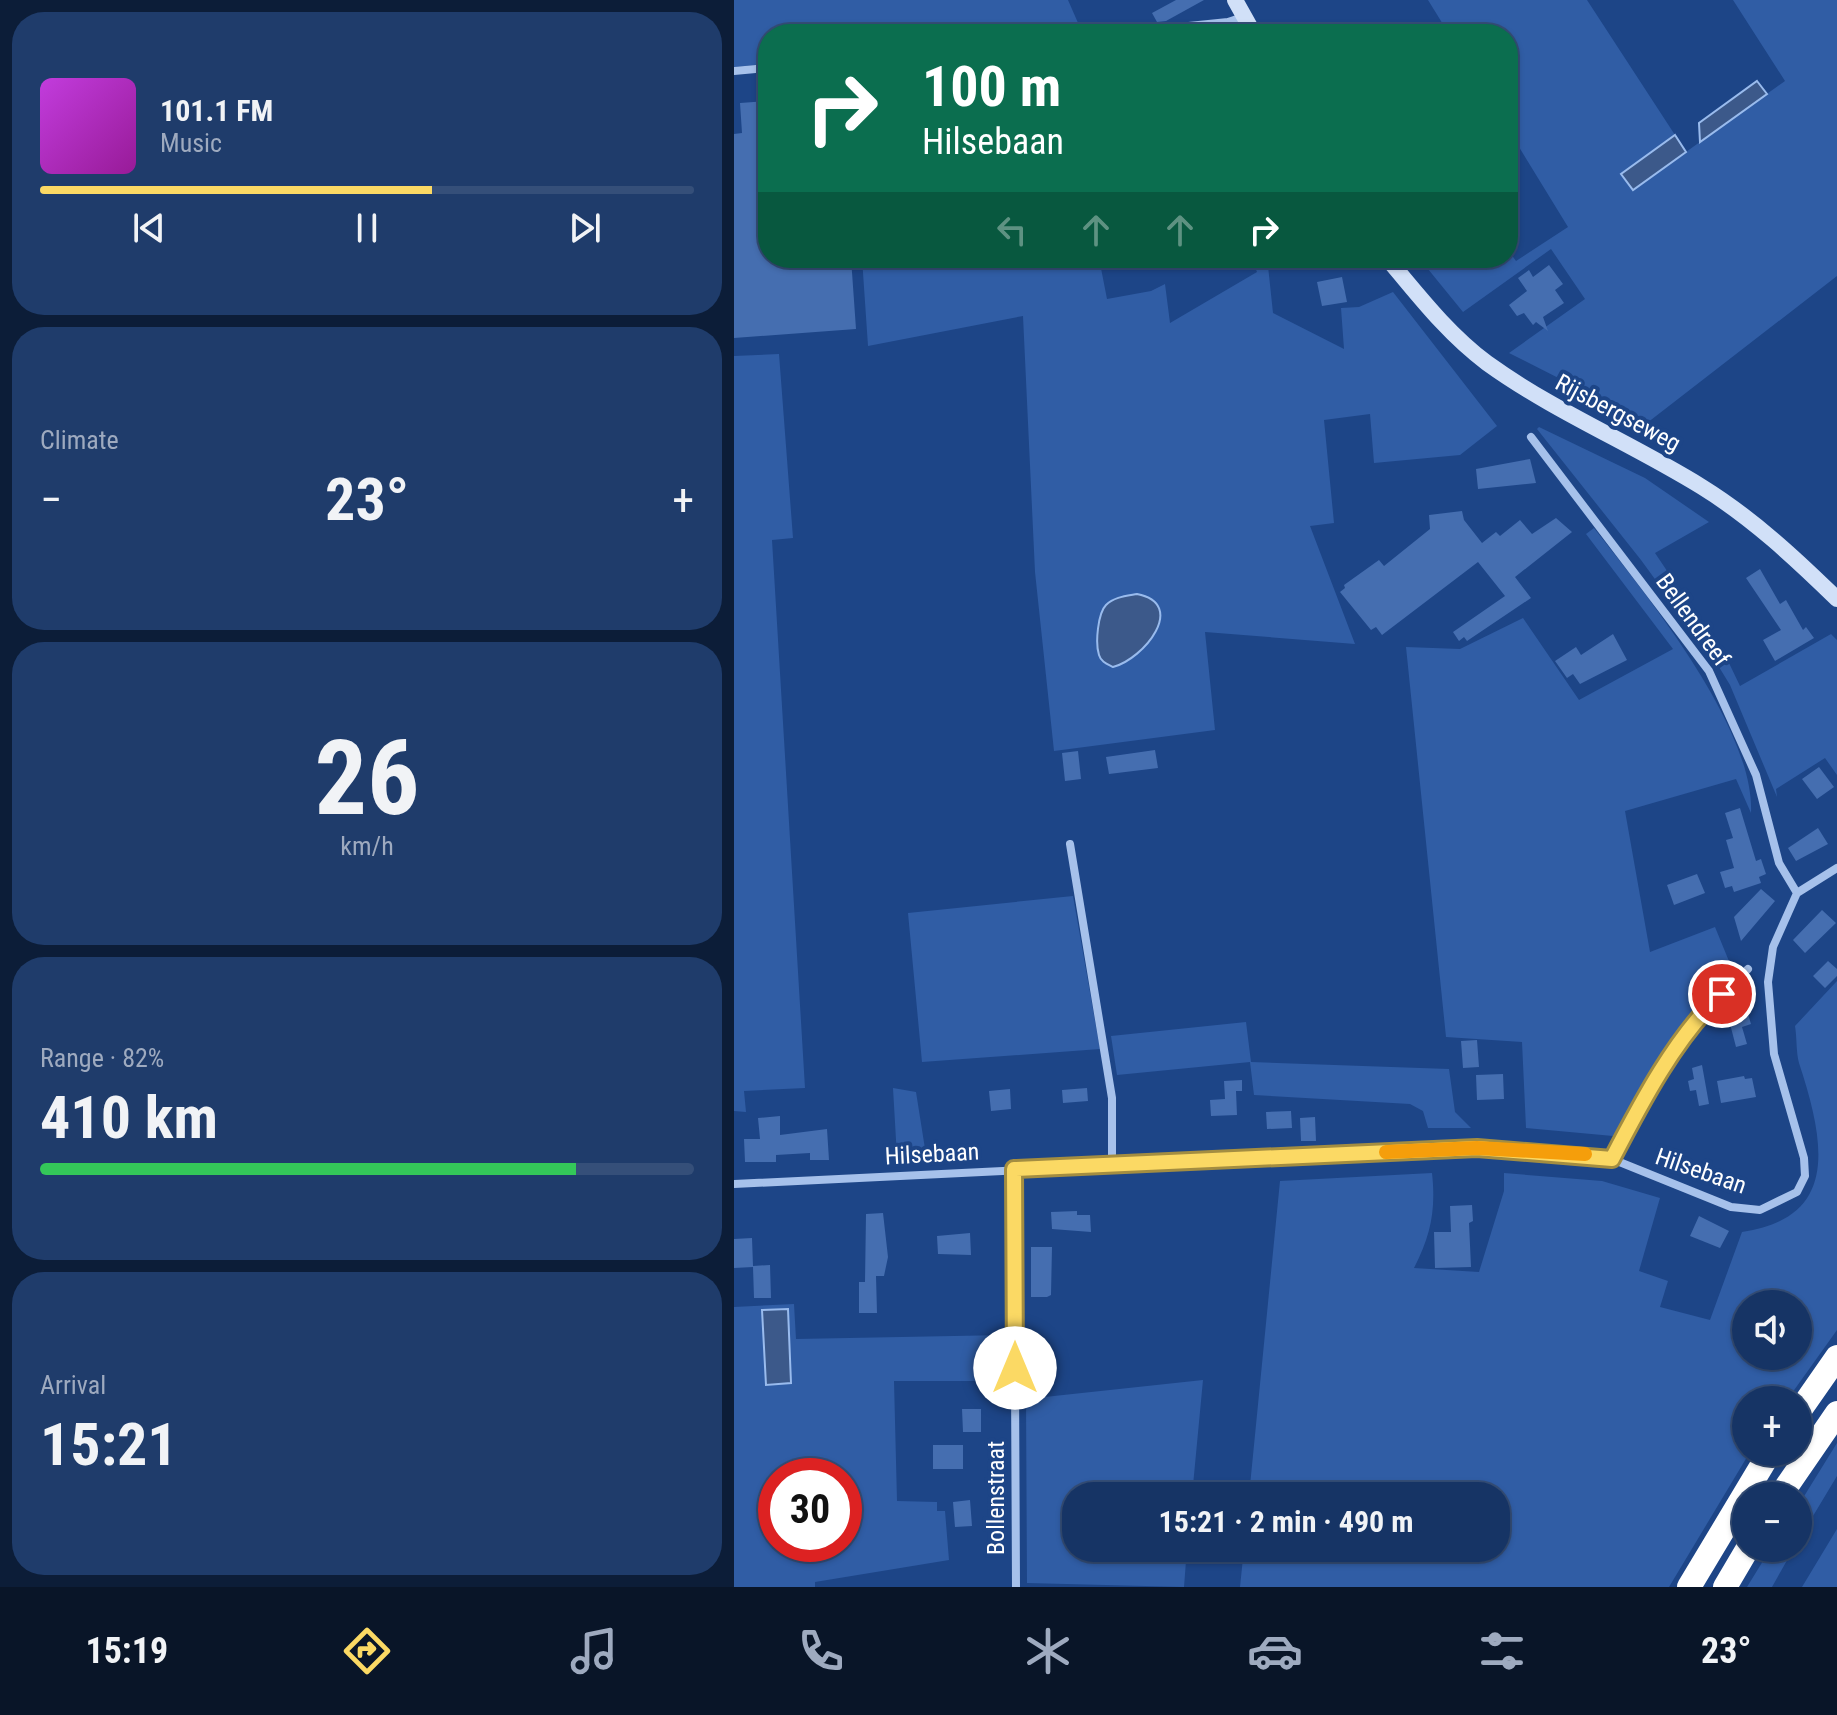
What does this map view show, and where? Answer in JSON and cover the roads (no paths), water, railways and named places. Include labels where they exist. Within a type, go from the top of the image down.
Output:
[{"type":"highway","points":[[1812,1393],[1837,1357]]},
{"type":"highway","points":[[1790,1482],[1837,1413]]},
{"type":"highway","points":[[1689,1587],[1762,1466]]},
{"type":"highway","points":[[1725,1587],[1740,1562]]},
{"type":"main road","points":[[1235,0],[1248,24]]},
{"type":"main road","name":"Rijsbergseweg","points":[[1396,268],[1450,331],[1485,361],[1548,405],[1637,448],[1705,489],[1782,546],[1837,599]]},
{"type":"street","points":[[1208,24],[1244,16]]},
{"type":"street","points":[[734,71],[758,69]]},
{"type":"street","name":"Bellendreef","points":[[1531,437],[1709,671],[1756,775],[1779,863],[1797,893]]},
{"type":"street","points":[[1070,844],[1112,1098],[1112,1164]]},
{"type":"street","points":[[1797,893],[1837,868]]},
{"type":"street","name":"Hilsebaan","points":[[734,1184],[1477,1148],[1612,1159],[1731,1207],[1760,1210],[1797,1192],[1805,1176],[1804,1158],[1774,1054],[1768,982],[1773,947],[1797,893]]},
{"type":"street","name":"Hilsebaan","points":[[1612,1159],[1626,1130],[1703,1011],[1748,969]]},
{"type":"street","name":"Bollenstraat","points":[[1014,1169],[1016,1587]]}]
